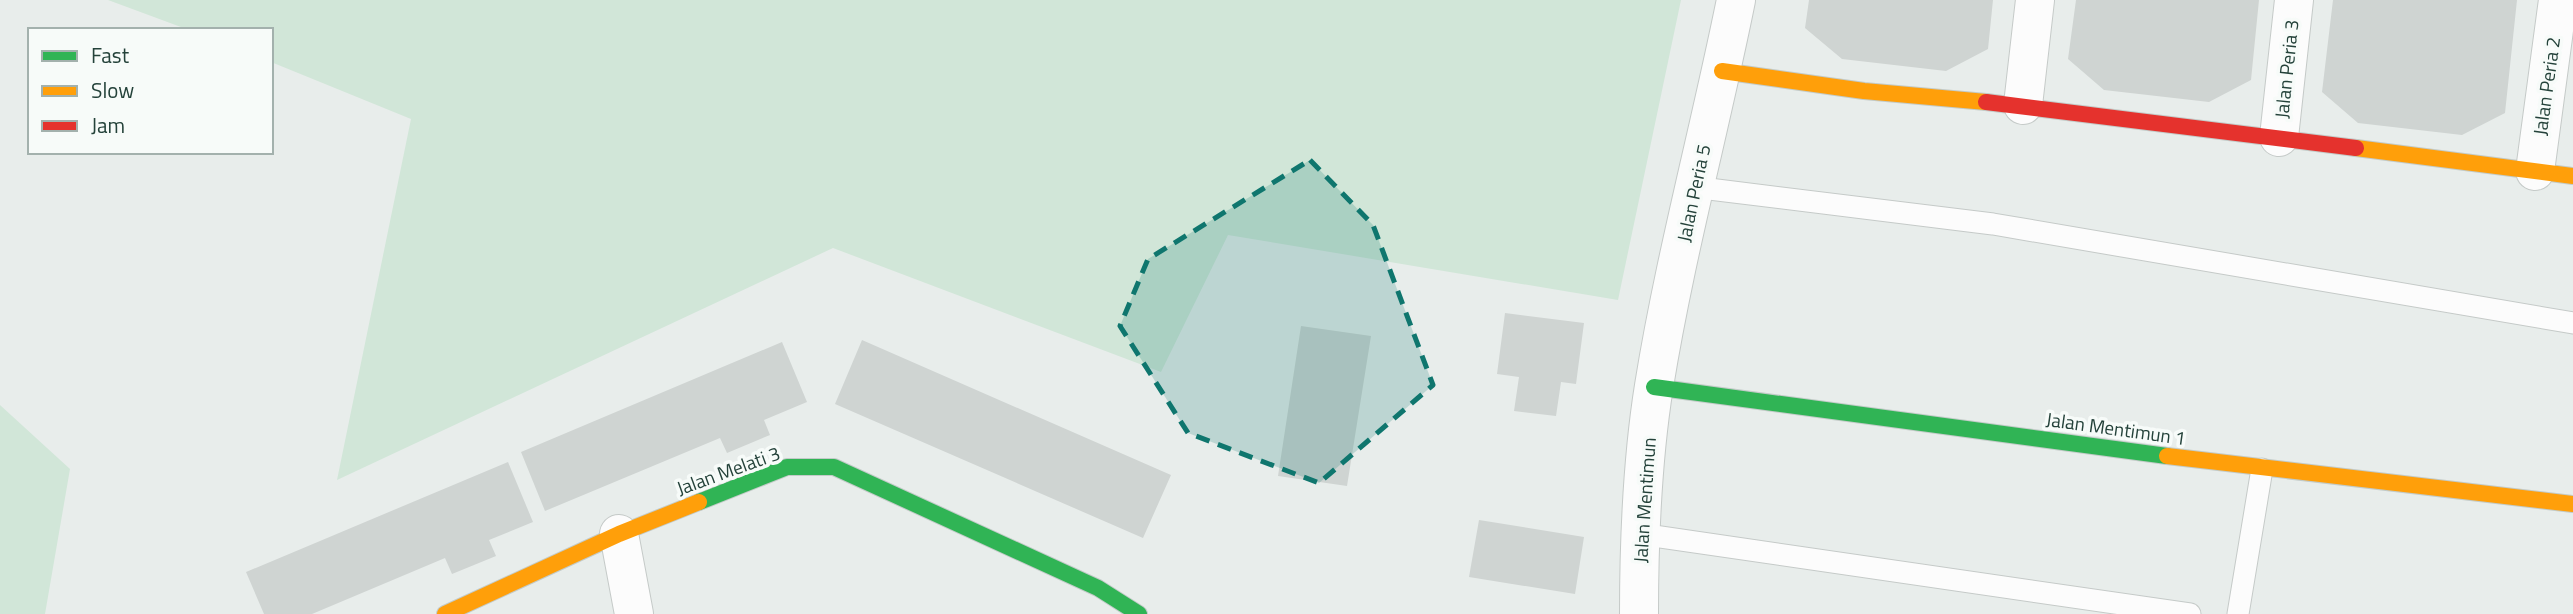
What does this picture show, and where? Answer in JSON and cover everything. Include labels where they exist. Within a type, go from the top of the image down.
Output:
[{"type":"street","name":"Jalan Peria 5","points":[[1654,387],[1693,187],[1722,71],[1736,0]]},
{"type":"street","points":[[2023,105],[2035,0]]},
{"type":"street","name":"Jalan Peria 3","points":[[2278,137],[2294,0]]},
{"type":"street","name":"Jalan Peria 2","points":[[2535,171],[2558,0]]},
{"type":"street","points":[[1722,71],[1864,91],[2023,105],[2573,176]]},
{"type":"street","name":"Jalan Mentimun 1","points":[[1654,387],[2262,469],[2573,504]]},
{"type":"street","name":"Jalan Mentimun","points":[[1639,614],[1640,534],[1654,387]]},
{"type":"street","name":"Jalan Melati 3","points":[[445,614],[620,534],[787,467],[834,467],[1098,587],[1139,614]]},
{"type":"street","points":[[620,534],[634,614]]},
{"type":"lane","points":[[1693,187],[1993,224],[2573,323]]},
{"type":"lane","points":[[2238,614],[2262,469]]},
{"type":"lane","points":[[1640,534],[2190,614]]},
{"type":"highlighted area","points":[[1310,160],[1373,225],[1433,385],[1319,483],[1188,433],[1120,326],[1148,259]]},
{"type":"green space","points":[[108,0],[1681,0],[1618,300],[1228,235],[1161,372],[833,248],[337,480],[411,119],[273,63],[273,28],[184,28]]},
{"type":"green space","points":[[0,405],[70,469],[45,614],[0,614]]},
{"type":"building","points":[[1809,0],[1993,0],[1988,49],[1946,71],[1842,59],[1805,28]]},
{"type":"building","points":[[2076,0],[2259,0],[2251,80],[2209,102],[2104,90],[2068,59]]},
{"type":"building","points":[[2333,0],[2517,0],[2505,113],[2462,135],[2358,123],[2322,92]]},
{"type":"building","points":[[1505,313],[1584,323],[1576,384],[1561,382],[1556,416],[1514,411],[1519,377],[1497,374]]},
{"type":"building","points":[[1301,326],[1371,336],[1347,486],[1278,476]]},
{"type":"building","points":[[862,340],[1171,475],[1143,538],[835,404]]},
{"type":"building","points":[[782,342],[807,402],[764,420],[770,435],[727,453],[720,438],[545,511],[521,452]]},
{"type":"building","points":[[508,462],[533,522],[489,540],[496,556],[452,574],[445,558],[312,614],[264,614],[246,572]]},
{"type":"building","points":[[1479,520],[1584,537],[1575,594],[1469,577]]},
{"type":"traffic: fast","points":[[1654,387],[2167,456]]},
{"type":"traffic: fast","points":[[699,502],[787,467],[834,467],[1098,588],[1139,614]]},
{"type":"traffic: slow","points":[[1722,71],[1864,91],[1986,102]]},
{"type":"traffic: slow","points":[[2356,148],[2573,176]]},
{"type":"traffic: slow","points":[[2167,456],[2573,504]]},
{"type":"traffic: slow","points":[[445,614],[619,534],[699,502]]},
{"type":"traffic: jam","points":[[1986,102],[2356,148]]}]
